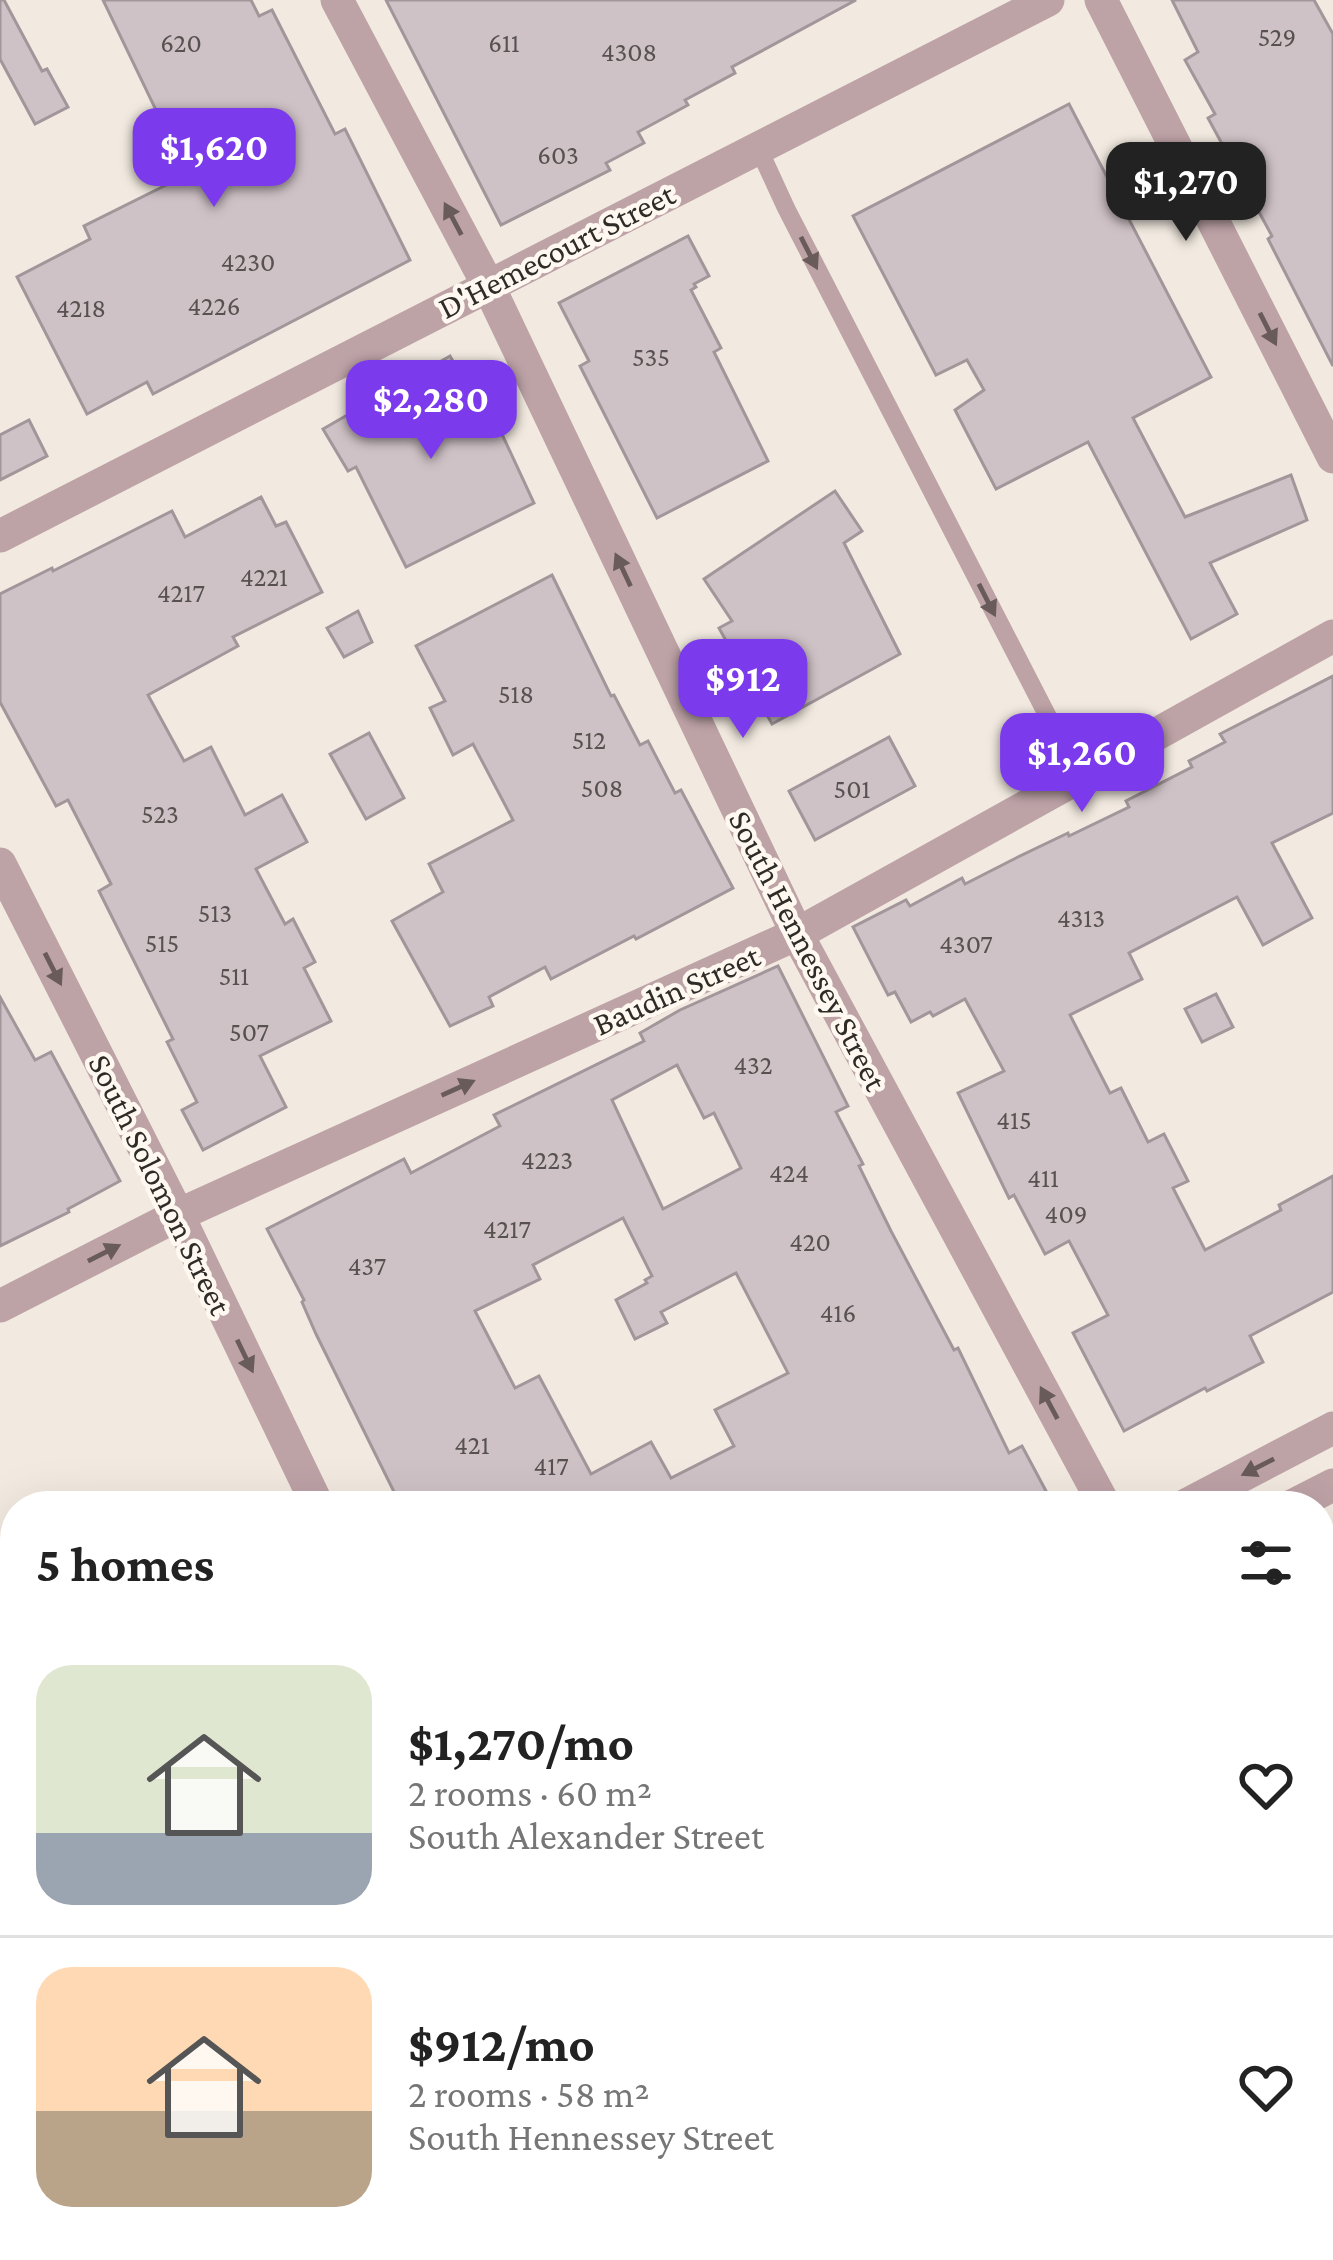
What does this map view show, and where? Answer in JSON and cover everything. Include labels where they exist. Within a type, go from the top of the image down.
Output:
[{"type":"street","name":"South Hennessey Street","points":[[337,0],[488,285],[796,934],[1097,1491]]},
{"type":"street","name":"D'Hemecourt Street","points":[[0,536],[1048,0]]},
{"type":"street","points":[[1101,0],[1333,457]]},
{"type":"street","name":"Baudin Street","points":[[0,1306],[178,1215],[796,934],[1333,636]]},
{"type":"street","name":"South Solomon Street","points":[[0,864],[178,1215],[311,1491]]},
{"type":"street","points":[[1213,1491],[1333,1428]]},
{"type":"lane","points":[[758,147],[1079,777]]},
{"type":"building","points":[[0,0],[68,107],[35,124],[0,59]]},
{"type":"building","points":[[103,0],[251,0],[259,16],[272,10],[335,134],[345,129],[410,260],[153,394],[147,382],[87,414],[17,277],[90,239],[84,226],[174,181],[156,144],[169,137]]},
{"type":"building","points":[[386,0],[856,0],[732,67],[735,73],[638,132],[644,143],[606,163],[610,170],[501,225]]},
{"type":"building","points":[[1172,0],[1314,0],[1333,34],[1333,366],[1268,239],[1272,236],[1208,118],[1215,114],[1185,60],[1198,52]]},
{"type":"building","points":[[1069,104],[1211,377],[1133,418],[1185,517],[1291,475],[1307,520],[1210,563],[1237,614],[1191,639],[1088,442],[996,489],[955,410],[984,390],[967,360],[936,375],[853,216]]},
{"type":"building","points":[[688,236],[709,276],[691,290],[721,348],[714,352],[768,461],[657,518],[580,366],[589,361],[559,303]]},
{"type":"building","points":[[450,356],[475,400],[479,398],[501,432],[534,503],[406,567],[356,467],[348,471],[323,429]]},
{"type":"building","points":[[29,420],[47,456],[0,480],[0,435]]},
{"type":"building","points":[[835,491],[862,531],[844,543],[900,654],[772,724],[719,628],[732,621],[704,579]]},
{"type":"building","points":[[261,497],[276,526],[286,522],[322,592],[233,637],[238,646],[148,695],[184,761],[211,747],[245,815],[282,795],[307,842],[256,869],[285,924],[293,919],[315,962],[304,968],[331,1021],[260,1056],[286,1107],[203,1150],[182,1110],[197,1102],[167,1042],[173,1039],[99,891],[111,884],[68,800],[56,806],[0,702],[0,594],[172,511],[185,537]]},
{"type":"building","points":[[552,575],[611,696],[640,745],[648,741],[675,793],[681,790],[733,888],[551,979],[545,967],[489,997],[493,1006],[450,1026],[392,921],[443,892],[429,864],[513,820],[473,744],[453,755],[430,708],[445,701],[416,646]]},
{"type":"building","points":[[358,611],[372,642],[344,657],[327,628]]},
{"type":"building","points":[[1333,676],[1333,813],[1272,843],[1312,918],[1263,945],[1237,897],[1129,953],[1142,979],[1070,1015],[1110,1093],[1121,1088],[1148,1142],[1164,1134],[1188,1181],[1173,1188],[1205,1250],[1333,1176],[1333,1292],[1250,1336],[1263,1362],[1124,1431],[1073,1333],[1108,1315],[1069,1241],[1045,1254],[1014,1195],[1009,1198],[958,1093],[1004,1071],[965,999],[911,1022],[895,992],[888,995],[853,927],[906,900],[910,906],[962,878],[965,884],[1129,807],[1126,801],[1192,767],[1189,761],[1225,742],[1220,734]]},
{"type":"building","points":[[369,733],[404,798],[366,819],[330,754]]},
{"type":"building","points":[[889,737],[915,786],[815,840],[789,791]]},
{"type":"building","points":[[778,966],[848,1106],[836,1112],[891,1231],[954,1350],[958,1348],[1009,1453],[1022,1446],[1046,1491],[394,1491],[267,1229],[404,1159],[411,1173],[500,1126],[494,1115],[644,1041],[640,1033]],"holes":[[[677,1065],[704,1118],[714,1113],[741,1168],[663,1209],[612,1100]],[[623,1218],[652,1276],[616,1300],[635,1339],[667,1323],[661,1312],[736,1273],[788,1373],[715,1410],[734,1446],[671,1478],[651,1442],[591,1474],[539,1376],[515,1388],[475,1311],[540,1279],[533,1265]]]},
{"type":"building","points":[[1216,994],[1233,1027],[1202,1042],[1185,1009]]},
{"type":"building","points":[[0,997],[35,1060],[51,1052],[120,1181],[0,1246]]}]
